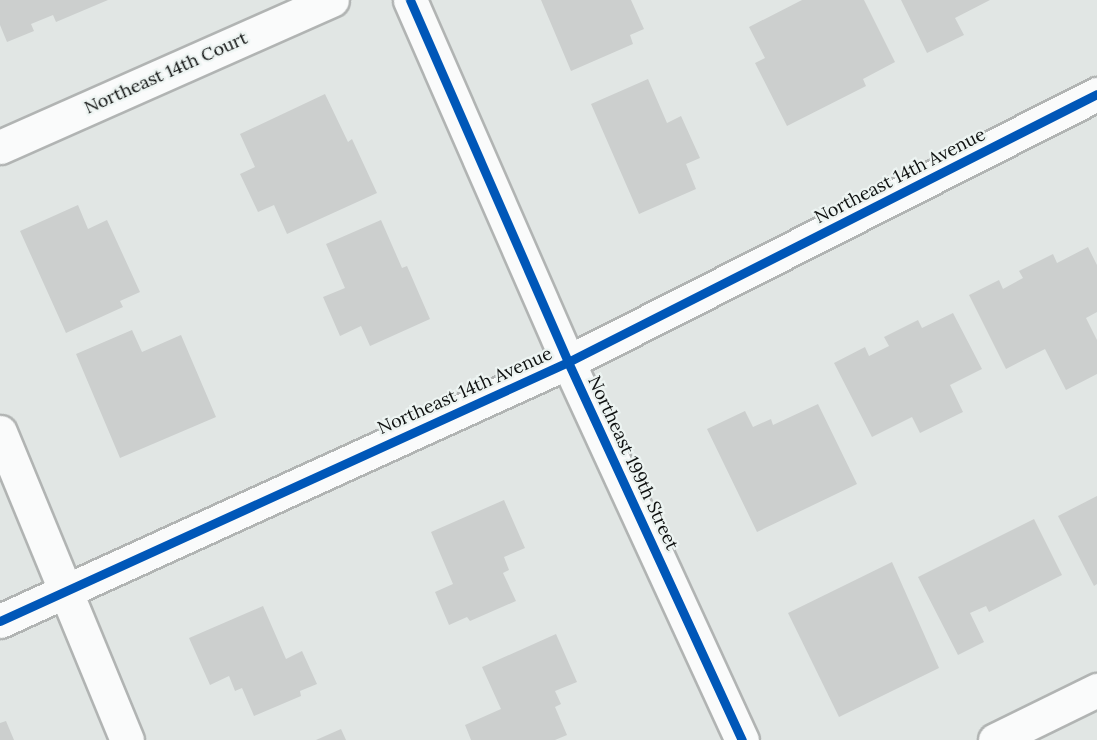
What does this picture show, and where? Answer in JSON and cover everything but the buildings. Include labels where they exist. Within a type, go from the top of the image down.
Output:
[{"type":"street","name":"Northeast 14th Court","points":[[0,147],[332,0]]},
{"type":"street","name":"Northeast 199th Street","points":[[410,0],[568,362],[742,740]]},
{"type":"street","name":"Northeast 14th Avenue","points":[[0,621],[568,362],[1097,94]]},
{"type":"street","points":[[0,432],[127,740]]},
{"type":"street","points":[[995,740],[1097,690]]},
{"type":"cycle path","points":[[410,0],[568,362],[742,740]]},
{"type":"cycle path","points":[[0,621],[568,362],[1097,94]]}]
